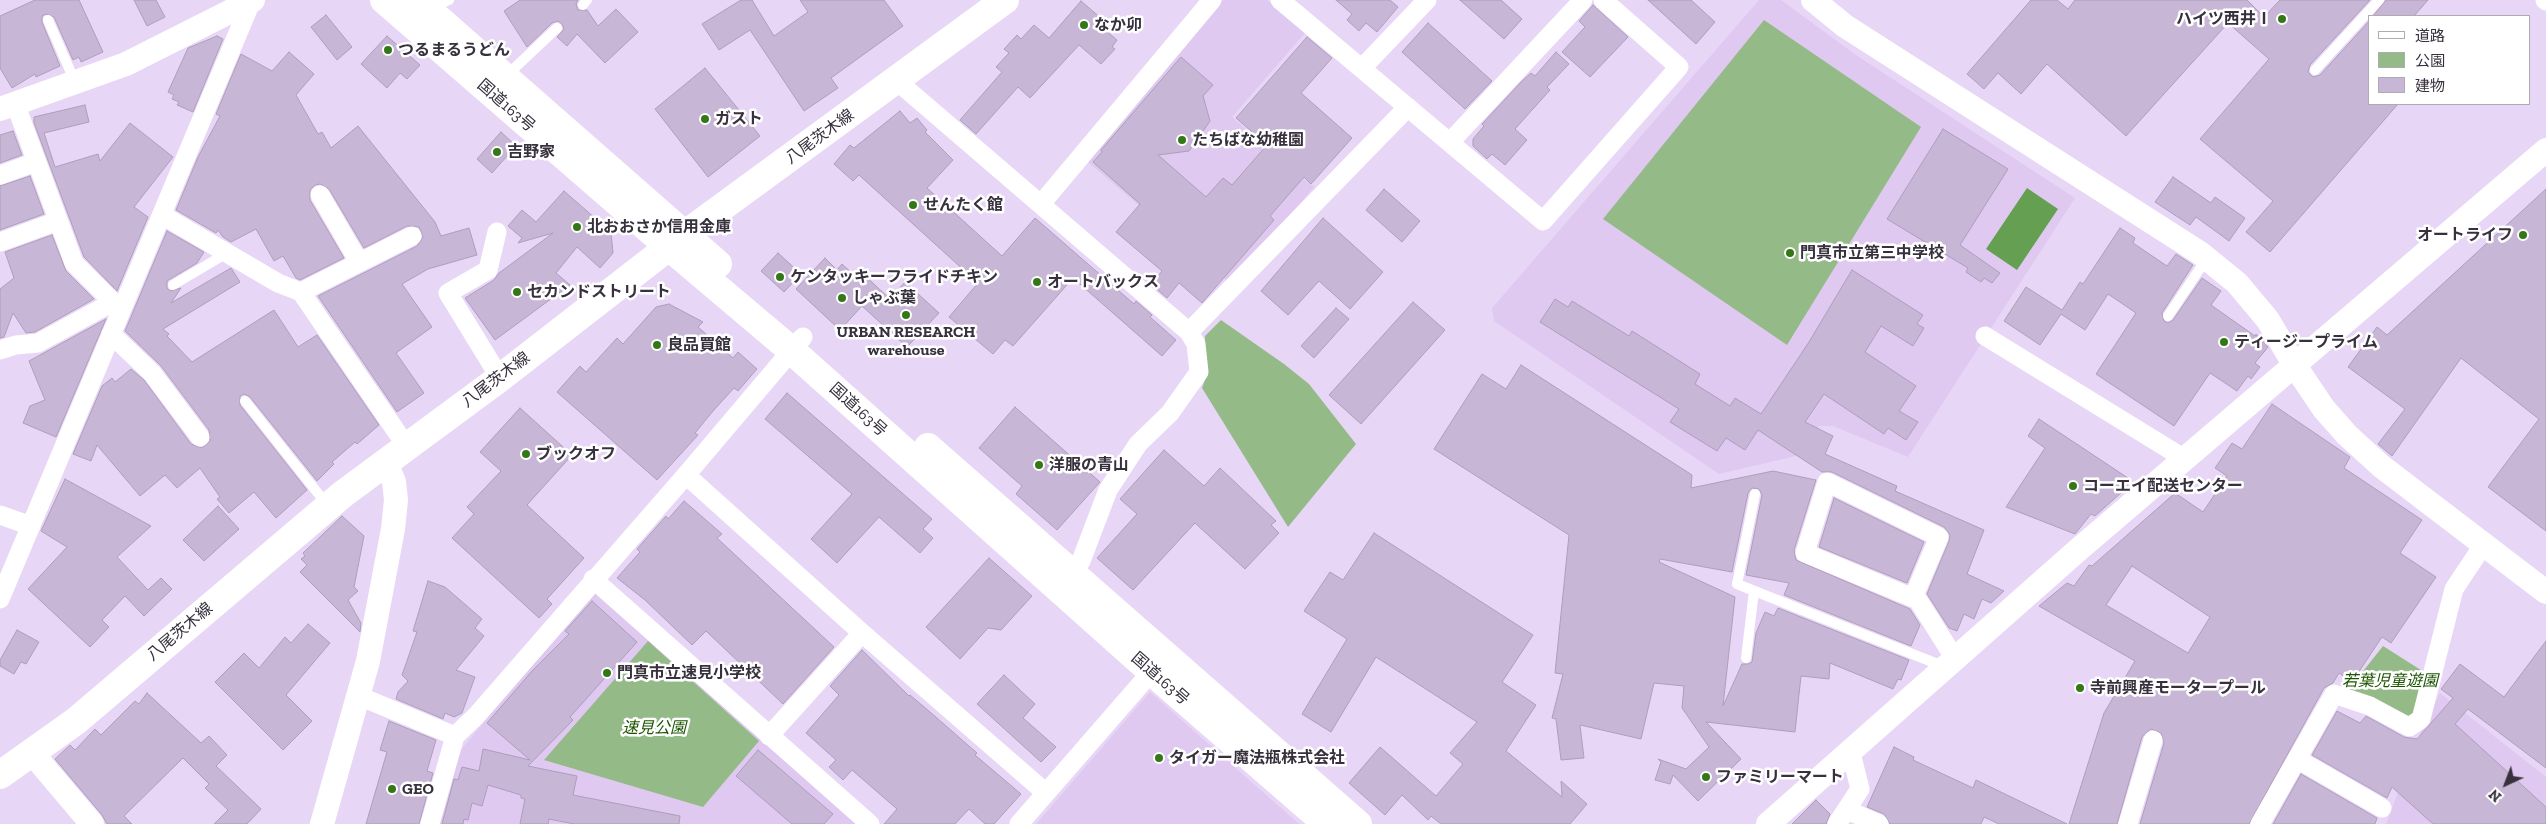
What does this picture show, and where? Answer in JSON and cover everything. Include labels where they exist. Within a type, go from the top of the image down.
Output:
[{"type":"main road","name":"国道163号","points":[[384,0],[676,241],[1072,573],[1159,664],[1358,824]]},
{"type":"main road","name":"八尾茨木線","points":[[0,775],[76,721],[329,506],[500,378],[676,241],[897,81],[1004,0]]},
{"type":"main road","name":"国道163号","points":[[431,3],[505,77],[676,241]]},
{"type":"main road","name":"国道163号","points":[[797,344],[1159,664],[1328,824]]},
{"type":"street","points":[[1041,204],[1212,0]]},
{"type":"street","points":[[1280,0],[1543,221],[1679,67],[1603,0]]},
{"type":"street","points":[[1362,68],[1427,0]]},
{"type":"street","points":[[1450,142],[1583,0]]},
{"type":"street","points":[[1813,0],[1845,26],[2207,258],[2237,283],[2268,320],[2295,366],[2324,409],[2347,435],[2380,466],[2546,592]]},
{"type":"street","points":[[117,306],[74,262],[36,162],[4,106],[126,64],[252,1]]},
{"type":"street","points":[[0,599],[111,334],[117,306],[162,215],[252,1]]},
{"type":"street","points":[[897,81],[1190,332],[1196,344],[1199,372],[1170,413],[1138,444],[1108,490],[1081,560],[1072,573]]},
{"type":"street","points":[[1190,332],[1408,108]]},
{"type":"street","points":[[1768,824],[2185,459],[2546,150]]},
{"type":"street","points":[[0,175],[36,162]]},
{"type":"street","points":[[320,195],[358,262]]},
{"type":"street","points":[[162,215],[278,283],[301,292],[396,455],[393,529],[359,696],[322,824]]},
{"type":"street","points":[[0,242],[58,221]]},
{"type":"street","points":[[497,232],[488,270],[448,293],[500,378]]},
{"type":"street","points":[[301,292],[412,236]]},
{"type":"street","points":[[0,350],[16,345],[38,343],[117,306]]},
{"type":"street","points":[[111,334],[152,373],[200,437]]},
{"type":"street","points":[[1985,336],[2185,459]]},
{"type":"street","points":[[430,824],[456,736],[476,716],[593,579],[686,475],[797,344]]},
{"type":"street","points":[[686,475],[862,633],[1046,793]]},
{"type":"street","points":[[1913,598],[1939,537],[1826,482],[1805,553],[1913,598],[1918,600],[1950,663]]},
{"type":"street","points":[[0,515],[30,526]]},
{"type":"street","points":[[2260,824],[2334,694],[2370,706],[2409,727],[2421,719],[2454,589],[2484,544]]},
{"type":"street","points":[[593,579],[870,824]]},
{"type":"street","points":[[769,736],[862,633]]},
{"type":"street","points":[[1019,824],[1159,664]]},
{"type":"street","points":[[359,696],[456,736]]},
{"type":"street","points":[[2128,824],[2153,740]]},
{"type":"street","points":[[32,753],[92,824]]},
{"type":"street","points":[[1851,753],[1860,789],[1842,817],[1879,824]]},
{"type":"street","points":[[2297,759],[2382,808]]},
{"type":"lane","points":[[2315,70],[2379,0]]},
{"type":"lane","points":[[48,20],[75,82]]},
{"type":"lane","points":[[505,77],[557,28]]},
{"type":"lane","points":[[173,285],[227,253]]},
{"type":"lane","points":[[2168,316],[2207,258]]},
{"type":"lane","points":[[245,401],[329,506]]},
{"type":"lane","points":[[1755,494],[1737,584],[1950,663]]},
{"type":"lane","points":[[1746,658],[1754,591]]},
{"type":"shaded area","name":"たちばな幼稚園","points":[[1223,0],[1267,0],[1305,33],[1232,117],[1314,187],[1231,284],[1088,162]]},
{"type":"shaded area","name":"門真市立第三中学校","points":[[1759,0],[1781,0],[1856,55],[2075,198],[1908,457],[1833,426],[1819,426],[1800,455],[1719,474],[1494,321],[1492,308]]},
{"type":"shaded area","points":[[2027,188],[2058,209],[2017,270],[1986,249]]},
{"type":"shaded area","name":"門真市立速見小学校","points":[[592,593],[600,593],[859,824],[439,824],[459,752]]},
{"type":"shaded area","name":"タイガー魔法瓶株式会社","points":[[1150,692],[1299,824],[1036,824]]},
{"type":"shaded area","points":[[2440,693],[2546,777],[2546,824],[2386,824],[2420,734]]},
{"type":"green space","points":[[1764,20],[1921,127],[1787,345],[1603,219]]},
{"type":"green space","points":[[1221,320],[1309,384],[1356,444],[1288,527],[1202,388],[1205,380],[1205,336]]},
{"type":"green space","name":"速見公園","points":[[648,641],[759,741],[703,807],[544,760]]},
{"type":"green space","name":"若葉児童遊園","points":[[2383,646],[2424,672],[2417,713],[2406,719],[2349,689]]},
{"type":"building","points":[[35,0],[79,0],[103,52],[81,62],[79,57],[73,60],[54,17],[46,14],[42,16],[42,22],[60,66],[36,77],[35,74],[12,88],[0,68],[0,16]]},
{"type":"building","points":[[134,0],[156,0],[165,17],[147,26]]},
{"type":"building","points":[[520,0],[578,0],[576,4],[578,10],[587,10],[598,26],[616,9],[638,32],[605,63],[577,34],[567,46],[557,37],[564,29],[558,21],[552,23],[527,47],[504,11]]},
{"type":"building","points":[[741,0],[752,0],[774,36],[808,12],[800,0],[884,0],[903,26],[831,78],[838,88],[804,111],[750,30],[719,50],[702,24]]},
{"type":"building","points":[[1336,0],[1390,0],[1398,7],[1377,32],[1366,23],[1359,31],[1347,20],[1352,14]]},
{"type":"building","points":[[1460,0],[1501,0],[1522,19],[1504,39]]},
{"type":"building","points":[[1648,0],[1691,0],[1715,22],[1696,44]]},
{"type":"building","points":[[2031,0],[2057,0],[2068,9],[2075,0],[2247,0],[2264,17],[2280,0],[2370,0],[2310,65],[2308,72],[2313,77],[2320,75],[2368,22],[2368,105],[2397,105],[2270,252],[2246,232],[2273,201],[2200,139],[2269,59],[2228,23],[2126,136],[2047,64],[2021,94],[1998,73],[1984,89],[1967,74]]},
{"type":"building","points":[[2386,0],[2428,0],[2415,15],[2374,15]]},
{"type":"building","points":[[1081,1],[1109,25],[1105,30],[1117,40],[1112,47],[1115,49],[1101,64],[1079,45],[1030,98],[1018,87],[976,134],[960,120],[1002,72],[996,67],[1009,53],[1004,49],[1017,35],[1021,39],[1034,25],[1049,38]]},
{"type":"building","points":[[1593,5],[1628,37],[1590,77],[1562,52],[1585,27],[1579,21]]},
{"type":"building","points":[[326,15],[352,47],[337,60],[311,27]]},
{"type":"building","points":[[1428,23],[1492,81],[1465,109],[1402,52]]},
{"type":"building","points":[[217,36],[223,39],[193,112],[177,105],[179,102],[172,99],[174,95],[168,92],[188,48]]},
{"type":"building","name":"つるまるうどん","points":[[387,36],[420,65],[407,79],[400,73],[387,88],[361,64]]},
{"type":"building","points":[[1307,37],[1332,58],[1301,93],[1352,138],[1311,184],[1304,177],[1270,216],[1274,220],[1202,303],[1179,283],[1167,298],[1151,284],[1162,271],[1116,232],[1140,204],[1093,162],[1102,152],[1101,150],[1181,57],[1213,85],[1203,96],[1210,121],[1189,151],[1158,155],[1206,197],[1223,178],[1232,185],[1267,145],[1236,118]]},
{"type":"building","points":[[289,52],[314,74],[296,95],[318,134],[322,132],[331,148],[358,126],[435,222],[441,236],[469,228],[477,255],[428,269],[402,284],[432,327],[396,353],[424,393],[397,412],[318,296],[417,246],[423,237],[419,227],[407,226],[364,248],[329,189],[320,184],[315,185],[310,190],[310,200],[344,258],[300,280],[296,278],[283,256],[274,261],[256,229],[231,242],[223,237],[218,230],[216,233],[176,210],[198,157],[220,116],[216,114],[241,54],[272,71]]},
{"type":"building","points":[[1556,52],[1569,64],[1547,87],[1550,90],[1515,129],[1527,140],[1505,165],[1492,154],[1487,159],[1473,146],[1473,139],[1484,126],[1482,124],[1521,82],[1531,73],[1535,76]]},
{"type":"building","name":"ガスト","points":[[705,68],[760,136],[708,177],[655,109]]},
{"type":"building","points":[[85,105],[89,122],[44,133],[55,167],[98,154],[100,161],[130,123],[173,157],[134,207],[148,217],[117,291],[84,257],[34,123],[34,117]]},
{"type":"building","points":[[900,111],[910,123],[917,118],[927,130],[925,132],[953,160],[927,188],[1002,256],[1035,218],[1134,304],[1136,301],[1152,315],[1150,317],[1176,340],[1162,356],[1073,278],[1013,346],[1005,340],[993,354],[949,317],[978,283],[859,175],[853,181],[834,164],[850,145],[854,148]]},
{"type":"building","points":[[1943,129],[2008,169],[1960,245],[2000,273],[1992,283],[1984,278],[1981,282],[1966,272],[1968,268],[1887,219]]},
{"type":"building","points":[[13,131],[22,155],[0,163],[0,135]]},
{"type":"building","name":"吉野家","points":[[501,132],[516,146],[492,173],[477,159]]},
{"type":"building","points":[[30,176],[44,214],[0,230],[0,186]]},
{"type":"building","points":[[2173,177],[2211,203],[2215,197],[2245,218],[2229,241],[2196,217],[2190,225],[2155,202]]},
{"type":"building","points":[[1384,189],[1420,221],[1402,242],[1366,210]]},
{"type":"building","points":[[2546,189],[2546,531],[2488,487],[2539,419],[2461,358],[2392,456],[2378,444],[2405,409],[2348,367],[2377,327],[2387,335]]},
{"type":"building","points":[[564,191],[611,232],[613,253],[600,268],[577,247],[556,273],[570,285],[495,340],[465,298],[494,280],[499,273],[553,233],[518,243],[522,238],[508,226],[522,210],[536,222]]},
{"type":"building","points":[[1323,218],[1383,272],[1350,309],[1319,281],[1288,315],[1261,291]]},
{"type":"building","points":[[2120,228],[2135,238],[2133,243],[2167,266],[2176,254],[2193,265],[2162,313],[2164,321],[2168,323],[2173,320],[2202,278],[2221,291],[2211,305],[2255,336],[2256,334],[2268,347],[2255,363],[2260,367],[2251,379],[2248,376],[2237,391],[2210,373],[2174,426],[2096,374],[2136,313],[2108,294],[2085,330],[2061,314],[2040,345],[2004,321],[2026,287],[2062,310],[2080,282],[2083,284]]},
{"type":"building","points":[[167,231],[204,252],[197,263],[167,281],[167,288],[170,291],[181,288],[171,303],[231,268],[240,282],[163,329],[169,334],[167,336],[192,362],[274,310],[298,347],[317,335],[379,425],[332,462],[334,464],[317,481],[250,397],[244,394],[240,396],[240,405],[307,490],[276,518],[254,492],[229,513],[217,499],[220,497],[200,468],[177,488],[165,475],[140,496],[97,445],[91,461],[73,454],[102,386],[112,378],[115,382],[131,369],[144,380],[191,444],[202,448],[210,441],[209,430],[161,366],[125,331]]},
{"type":"building","points":[[52,235],[66,271],[94,299],[35,332],[26,333],[13,313],[4,337],[0,338],[0,289],[14,278],[5,252]]},
{"type":"building","name":"ケンタッキーフライドチキン","points":[[778,253],[801,274],[784,292],[761,271]]},
{"type":"building","points":[[825,258],[837,270],[842,264],[856,277],[861,272],[890,299],[905,282],[939,313],[907,347],[862,306],[840,330],[796,289]]},
{"type":"building","points":[[1852,270],[1923,315],[1917,324],[1924,328],[1913,346],[1881,326],[1865,352],[1916,386],[1899,411],[1918,422],[1906,440],[1888,428],[1884,434],[1824,394],[1805,422],[1833,436],[1825,454],[1897,486],[1895,491],[1984,530],[1967,574],[2004,591],[1991,603],[1982,599],[1974,619],[1964,614],[1957,631],[1949,628],[1927,594],[1949,541],[1950,535],[1944,527],[1832,472],[1822,472],[1758,430],[1745,450],[1726,438],[1717,451],[1670,422],[1679,409],[1540,322],[1555,299],[1568,307],[1572,301],[1629,336],[1632,331],[1700,374],[1695,384],[1730,406],[1735,398],[1761,414],[1809,342]]},
{"type":"building","points":[[1413,302],[1445,330],[1361,424],[1329,395]]},
{"type":"building","points":[[669,304],[703,322],[698,327],[733,358],[738,352],[757,369],[738,391],[734,388],[713,411],[695,433],[698,435],[657,480],[557,392],[580,366],[586,372],[617,338],[623,344],[656,307]]},
{"type":"building","points":[[1336,308],[1349,319],[1314,358],[1301,346]]},
{"type":"building","points":[[106,319],[56,437],[23,423],[30,406],[45,400],[29,361]]},
{"type":"building","points":[[1521,365],[1692,475],[1691,488],[1773,471],[1816,480],[1794,550],[1796,560],[1910,609],[1920,625],[1911,646],[1784,595],[1789,583],[1746,575],[1762,495],[1759,489],[1752,488],[1748,493],[1732,572],[1660,559],[1659,562],[1735,597],[1723,706],[1742,664],[1752,662],[1756,633],[1765,612],[1774,616],[1778,608],[1909,660],[1901,680],[1898,679],[1893,689],[1830,663],[1829,679],[1801,676],[1795,732],[1706,722],[1741,759],[1698,801],[1673,775],[1670,784],[1655,780],[1661,762],[1658,759],[1686,769],[1709,747],[1682,708],[1684,686],[1654,683],[1641,739],[1580,725],[1584,758],[1561,760],[1556,719],[1552,718],[1563,674],[1555,673],[1569,535],[1434,449],[1482,374],[1506,389]]},
{"type":"building","points":[[787,393],[932,519],[923,529],[933,538],[920,553],[879,517],[837,563],[811,539],[852,494],[765,419]]},
{"type":"building","points":[[2272,404],[2350,457],[2344,468],[2422,520],[2400,553],[2436,577],[2391,643],[2382,637],[2352,682],[2339,673],[2333,683],[2324,688],[2249,824],[2140,824],[2164,743],[2161,733],[2151,729],[2142,737],[2117,824],[2069,824],[2104,713],[2135,661],[2039,606],[2067,583],[2074,586],[2089,565],[2092,566],[2175,493],[2203,512],[2227,476],[2215,468],[2232,443],[2242,449]],"holes":[[[2132,566],[2210,617],[2188,653],[2106,605]]]},
{"type":"building","name":"洋服の青山","points":[[1015,407],[1100,482],[1057,530],[1016,494],[1022,486],[979,448]]},
{"type":"building","points":[[520,408],[572,455],[527,505],[584,558],[547,599],[552,604],[539,618],[452,538],[474,514],[467,507],[501,471],[480,452]]},
{"type":"building","name":"コーエイ配送センター","points":[[2039,419],[2131,480],[2122,492],[2095,516],[2091,514],[2075,534],[2006,507],[2045,448],[2028,436]]},
{"type":"building","points":[[1164,450],[1204,486],[1220,468],[1276,521],[1271,525],[1279,533],[1245,569],[1195,523],[1133,590],[1097,558],[1137,514],[1120,499]]},
{"type":"building","points":[[65,479],[151,526],[117,557],[148,590],[161,578],[172,589],[144,616],[125,596],[102,620],[109,627],[90,647],[28,589],[67,547],[41,531]]},
{"type":"building","points":[[1834,498],[1924,542],[1907,583],[1819,547]]},
{"type":"building","points":[[684,501],[722,534],[717,538],[834,647],[783,704],[706,631],[692,645],[645,600],[617,578],[640,552],[637,549],[666,516],[668,519]]},
{"type":"building","points":[[218,506],[239,529],[204,561],[183,540]]},
{"type":"building","points":[[342,516],[364,536],[354,587],[358,591],[348,600],[361,623],[360,632],[300,572],[307,565],[301,559],[305,556],[303,553]]},
{"type":"building","points":[[1374,533],[1533,635],[1502,682],[1536,705],[1506,751],[1562,797],[1561,781],[1587,804],[1570,824],[1441,824],[1431,816],[1428,820],[1402,795],[1385,815],[1349,783],[1380,747],[1436,796],[1463,764],[1450,753],[1477,722],[1376,657],[1331,732],[1302,714],[1347,639],[1304,611],[1330,572],[1343,580]]},
{"type":"building","points":[[989,558],[1032,596],[1001,630],[988,628],[960,659],[926,627]]},
{"type":"building","points":[[428,581],[445,587],[482,619],[475,628],[484,636],[456,670],[475,677],[462,713],[454,717],[445,713],[443,719],[396,699],[398,692],[408,681],[402,675],[417,632],[413,631]]},
{"type":"building","points":[[592,601],[637,642],[570,717],[573,720],[528,766],[577,776],[573,795],[680,816],[679,824],[574,824],[549,819],[548,824],[520,824],[525,799],[521,798],[521,795],[488,785],[482,806],[472,803],[468,820],[464,819],[463,824],[442,824],[454,779],[458,780],[462,767],[479,771],[483,749],[530,760],[487,723],[533,670],[569,634],[565,631]]},
{"type":"building","points":[[308,624],[330,643],[286,695],[312,721],[283,750],[215,682],[244,653],[259,668],[285,637],[291,643]]},
{"type":"building","points":[[17,630],[39,642],[26,664],[21,662],[14,674],[0,666],[0,660]]},
{"type":"building","points":[[2546,641],[2546,768],[2468,709],[2455,724],[2546,807],[2546,824],[2433,824],[2392,787],[2387,798],[2312,755],[2337,711],[2360,723],[2366,716],[2404,737],[2417,739],[2453,698],[2441,689],[2460,664],[2504,697]]},
{"type":"building","points":[[862,650],[909,696],[977,753],[975,755],[1021,794],[994,824],[985,824],[969,809],[955,824],[884,824],[897,809],[852,770],[843,780],[829,767],[836,760],[806,733],[839,695],[830,686]]},
{"type":"building","points":[[1004,675],[1035,704],[1023,718],[1056,747],[1041,762],[977,704]]},
{"type":"building","points":[[147,693],[201,743],[209,736],[227,755],[216,766],[261,809],[247,824],[214,824],[228,810],[205,788],[209,784],[183,758],[124,816],[132,824],[107,824],[102,815],[55,759],[70,745],[75,750],[95,729],[101,735],[135,701],[139,704]]},
{"type":"building","points":[[389,721],[436,740],[427,771],[433,773],[419,824],[366,824],[387,752],[380,750]]},
{"type":"building","points":[[1894,747],[1914,757],[1913,760],[1973,788],[1976,780],[2067,824],[1999,824],[1984,817],[1981,824],[1890,824],[1884,814],[1867,807]]},
{"type":"building","points":[[758,750],[833,814],[824,824],[792,824],[736,776]]},
{"type":"building","points":[[2301,774],[2377,818],[2375,824],[2273,824]]},
{"type":"building","points":[[1816,800],[1830,814],[1826,824],[1792,824]]},
{"type":"place","name":"ハイツ西井Ⅰ","points":[[2282,19]]},
{"type":"place","name":"なか卯","points":[[1084,25]]},
{"type":"place","name":"つるまるうどん","points":[[388,50]]},
{"type":"place","name":"ガスト","points":[[705,119]]},
{"type":"place","name":"たちばな幼稚園","points":[[1182,140]]},
{"type":"place","name":"吉野家","points":[[497,152]]},
{"type":"place","name":"せんたく館","points":[[913,205]]},
{"type":"place","name":"北おおさか信用金庫","points":[[577,227]]},
{"type":"place","name":"オートライフ","points":[[2523,235]]},
{"type":"place","name":"門真市立第三中学校","points":[[1790,253]]},
{"type":"place","name":"ケンタッキーフライドチキン","points":[[780,277]]},
{"type":"place","name":"オートバックス","points":[[1037,282]]},
{"type":"place","name":"セカンドストリート","points":[[517,292]]},
{"type":"place","name":"しゃぶ葉","points":[[842,298]]},
{"type":"place","name":"URBAN RESEARCH warehouse","points":[[906,315]]},
{"type":"place","name":"ティージープライム","points":[[2224,342]]},
{"type":"place","name":"良品買館","points":[[657,345]]},
{"type":"place","name":"ブックオフ","points":[[526,454]]},
{"type":"place","name":"洋服の青山","points":[[1039,465]]},
{"type":"place","name":"コーエイ配送センター","points":[[2073,486]]},
{"type":"place","name":"門真市立速見小学校","points":[[607,673]]},
{"type":"place","name":"寺前興産モータープール","points":[[2080,688]]},
{"type":"place","name":"タイガー魔法瓶株式会社","points":[[1159,758]]},
{"type":"place","name":"ファミリーマート","points":[[1706,777]]},
{"type":"place","name":"GEO","points":[[392,789]]}]
